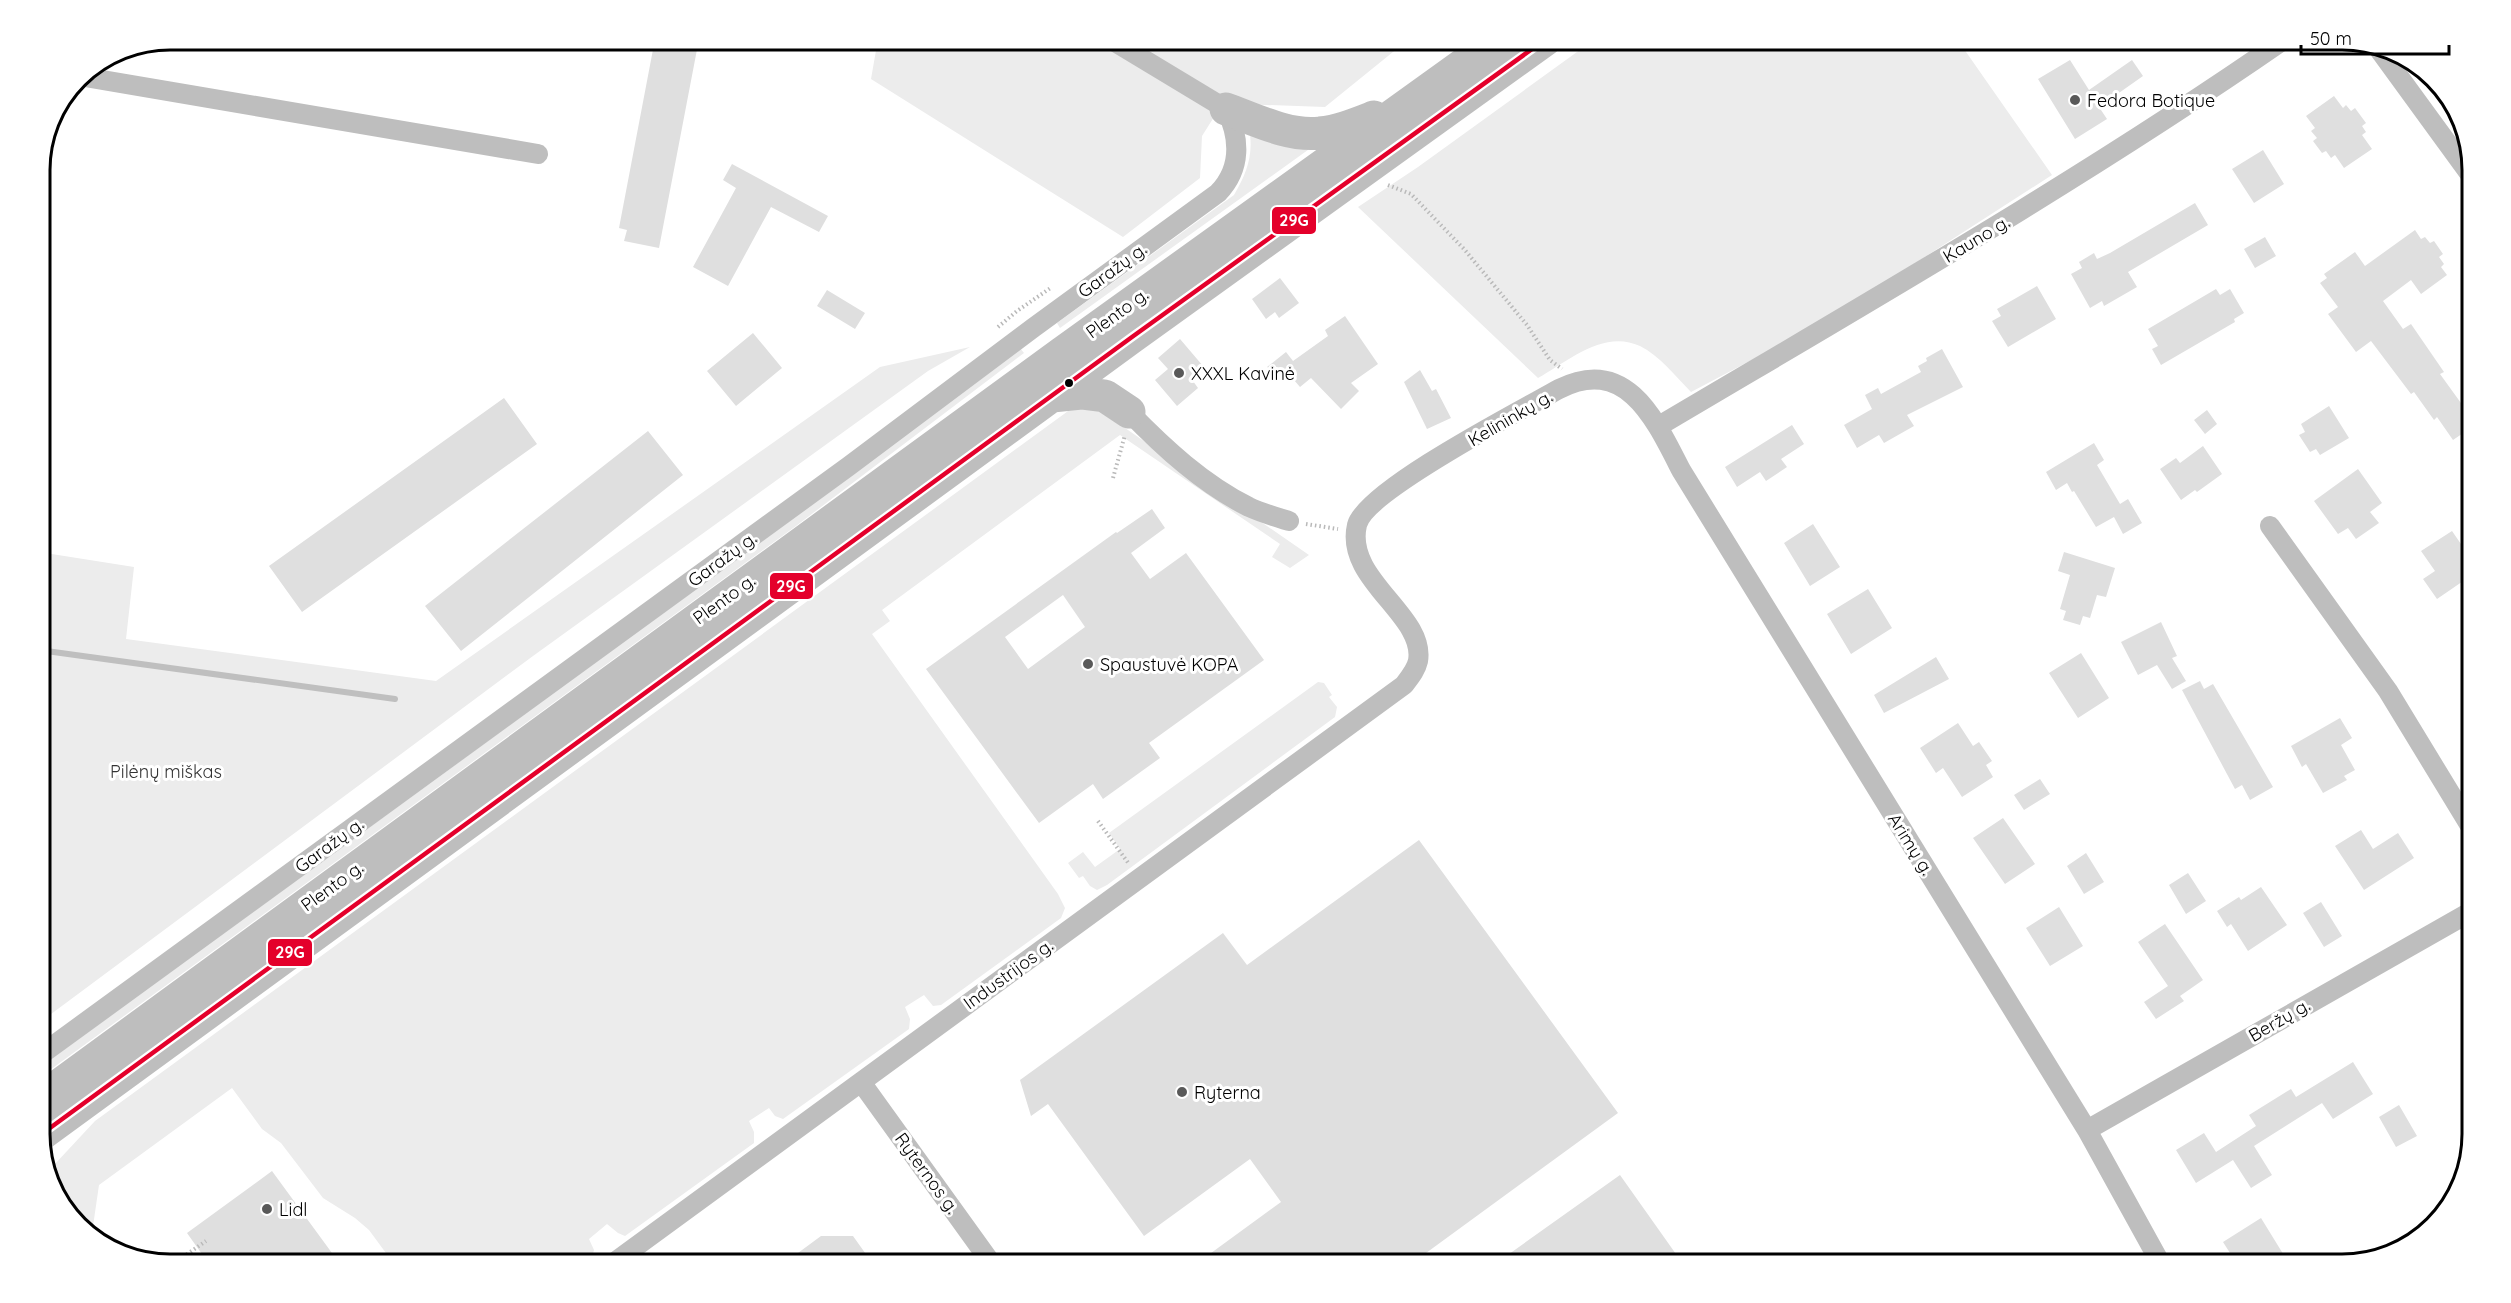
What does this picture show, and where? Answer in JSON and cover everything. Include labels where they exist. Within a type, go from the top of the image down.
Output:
[{"type":"highway","name":"Plento g.","points":[[50,1116],[1053,360],[1484,50]]},
{"type":"highway","name":"Plento g.","points":[[50,1116],[1531,50]]},
{"type":"highway","points":[[1226,109],[1292,131],[1318,134],[1342,129],[1409,104]]},
{"type":"highway","points":[[1129,412],[1122,383],[1132,337]]},
{"type":"highway","points":[[1052,396],[1081,393],[1105,396],[1129,412]]},
{"type":"street","points":[[1128,50],[1226,109]]},
{"type":"street","name":"Kauno g.","points":[[1659,426],[2066,185],[2269,50]]},
{"type":"street","points":[[2386,58],[2461,162]]},
{"type":"street","points":[[92,78],[538,154]]},
{"type":"street","name":"Garažų g.","points":[[50,1048],[839,473],[1218,193],[1232,174],[1237,153],[1235,127],[1226,109]]},
{"type":"street","points":[[1577,380],[1595,379],[1619,385],[1636,398],[1659,426]]},
{"type":"street","name":"Kelininkų g.","points":[[1359,522],[1404,478],[1577,380]]},
{"type":"street","points":[[1129,412],[1157,441],[1219,490],[1251,508],[1289,522]]},
{"type":"street","name":"Arimų g.","points":[[1659,426],[1681,470],[2087,1130],[2156,1254]]},
{"type":"street","name":"Industrijos g.","points":[[626,1254],[1404,684],[1418,664],[1416,643],[1406,623],[1364,566],[1357,551],[1359,522]]},
{"type":"street","points":[[2270,526],[2388,691],[2462,811]]},
{"type":"street","name":"Beržų g.","points":[[2087,1130],[2462,917]]},
{"type":"street","name":"Ryternos g.","points":[[861,1082],[985,1254]]},
{"type":"path","points":[[1360,174],[1411,195],[1464,249],[1527,326],[1550,360],[1577,380]]},
{"type":"path","points":[[1113,478],[1129,412]]},
{"type":"path","points":[[1289,522],[1359,522]]},
{"type":"path","points":[[1098,820],[1139,878]]},
{"type":"path","points":[[187,1254],[206,1240]]},
{"type":"green space","points":[[876,50],[1395,50],[1325,107],[1240,104],[1214,117],[1202,136],[1200,178],[1123,237],[871,79]]},
{"type":"green space","points":[[1580,50],[1965,50],[2052,175],[1827,320],[1691,392],[1654,355],[1640,346],[1627,342],[1613,341],[1587,349],[1538,378],[1358,207],[1418,167]]},
{"type":"green space","points":[[1249,128],[1319,142],[1060,328],[1057,323],[1234,195],[1243,179],[1250,155]]},
{"type":"green space","name":"Pilėnų miškas","points":[[970,347],[928,371],[533,656],[50,1015],[50,554],[134,567],[126,639],[436,681],[880,367]]},
{"type":"green space","points":[[1020,348],[1024,353],[796,526],[50,1070],[50,1058],[439,777]]},
{"type":"green space","points":[[1075,406],[1099,410],[1309,555],[1290,568],[1272,557],[1280,544],[1120,435],[882,610],[890,621],[872,634],[1058,894],[1065,908],[1061,918],[941,1005],[933,1006],[924,995],[905,1007],[910,1019],[909,1029],[783,1119],[775,1116],[769,1108],[749,1121],[754,1132],[754,1143],[625,1236],[607,1224],[589,1239],[594,1250],[593,1254],[387,1254],[369,1230],[355,1218],[323,1198],[281,1143],[262,1129],[232,1088],[99,1185],[93,1226],[70,1200],[54,1165],[95,1121]]},
{"type":"green space","points":[[1318,682],[1324,683],[1332,695],[1329,697],[1337,707],[1335,717],[1107,885],[1097,890],[1090,886],[1083,876],[1079,878],[1068,863],[1083,852],[1095,867],[1120,849],[1109,833]]},
{"type":"building","points":[[653,50],[697,50],[659,248],[624,241],[627,230],[619,228]]},
{"type":"building","points":[[2070,60],[2089,90],[2132,60],[2143,76],[2099,107],[2107,119],[2075,139],[2038,79]]},
{"type":"building","points":[[2334,96],[2343,108],[2346,105],[2351,111],[2355,108],[2366,123],[2362,126],[2366,132],[2362,135],[2372,149],[2344,168],[2335,155],[2331,158],[2326,151],[2322,153],[2313,141],[2317,138],[2311,131],[2315,128],[2306,116]]},
{"type":"building","points":[[2263,150],[2284,184],[2254,203],[2232,169]]},
{"type":"building","points":[[732,164],[828,216],[819,232],[771,207],[728,286],[693,267],[736,188],[723,180]]},
{"type":"building","points":[[2195,203],[2208,225],[2128,272],[2137,287],[2104,306],[2102,301],[2090,308],[2071,274],[2082,268],[2079,262],[2094,253],[2097,259],[2110,253]]},
{"type":"building","points":[[2415,230],[2421,239],[2425,237],[2430,243],[2434,241],[2443,254],[2439,257],[2444,264],[2441,267],[2447,275],[2421,294],[2411,280],[2383,301],[2403,329],[2411,324],[2444,372],[2440,374],[2461,403],[2461,434],[2453,440],[2437,417],[2434,420],[2414,392],[2411,394],[2371,341],[2356,352],[2328,314],[2338,307],[2320,283],[2327,278],[2324,274],[2355,252],[2365,266]]},
{"type":"building","points":[[2265,237],[2276,256],[2255,268],[2244,249]]},
{"type":"building","points":[[1280,278],[1299,303],[1279,318],[1275,312],[1266,319],[1252,299]]},
{"type":"building","points":[[2037,286],[2056,319],[2008,347],[1992,321],[2001,316],[1997,309]]},
{"type":"building","points":[[2216,289],[2220,295],[2230,289],[2244,313],[2234,319],[2235,322],[2161,365],[2152,349],[2158,346],[2148,329]]},
{"type":"building","points":[[827,290],[865,313],[855,329],[817,306]]},
{"type":"building","points":[[1345,316],[1378,364],[1351,383],[1359,391],[1341,409],[1311,378],[1300,387],[1288,373],[1278,381],[1267,367],[1286,352],[1293,361],[1328,336],[1325,330]]},
{"type":"building","points":[[753,333],[782,368],[736,406],[707,371]]},
{"type":"building","name":"XXXL Kavinė","points":[[1180,339],[1203,366],[1190,377],[1198,388],[1177,406],[1155,380],[1168,369],[1158,358]]},
{"type":"building","points":[[1942,349],[1963,387],[1907,415],[1914,426],[1884,443],[1879,435],[1857,448],[1844,425],[1872,409],[1865,395],[1878,388],[1881,394],[1921,372],[1918,366],[1927,361],[1926,358]]},
{"type":"building","points":[[1420,370],[1432,391],[1436,389],[1451,418],[1427,429],[1404,382]]},
{"type":"building","points":[[504,398],[537,444],[302,612],[269,566]]},
{"type":"building","points":[[2329,406],[2349,438],[2320,455],[2316,449],[2310,452],[2299,435],[2305,432],[2301,424]]},
{"type":"building","points":[[2207,410],[2217,424],[2205,434],[2194,420]]},
{"type":"building","points":[[1792,425],[1804,444],[1781,459],[1787,467],[1766,481],[1760,472],[1737,487],[1725,467]]},
{"type":"building","points":[[648,431],[683,475],[461,651],[425,606]]},
{"type":"building","points":[[2094,443],[2104,460],[2097,465],[2120,504],[2128,499],[2142,523],[2123,534],[2114,517],[2096,527],[2067,483],[2056,490],[2046,472]]},
{"type":"building","points":[[2203,446],[2222,474],[2197,492],[2195,490],[2181,500],[2160,469],[2176,458],[2180,463]]},
{"type":"building","points":[[2358,469],[2382,503],[2370,512],[2379,523],[2356,539],[2348,528],[2338,534],[2314,501]]},
{"type":"building","points":[[1152,509],[1165,528],[1131,553],[1150,579],[1186,553],[1264,660],[1149,743],[1160,758],[1103,799],[1093,784],[1039,823],[926,669]],"holes":[[[1063,595],[1085,627],[1028,669],[1005,637]]]},
{"type":"building","points":[[1813,524],[1840,567],[1810,586],[1784,543]]},
{"type":"building","points":[[2452,531],[2461,545],[2461,582],[2437,599],[2423,579],[2435,571],[2421,551]]},
{"type":"building","points":[[2064,552],[2115,568],[2106,597],[2097,595],[2090,618],[2083,616],[2080,625],[2063,620],[2066,611],[2060,609],[2070,575],[2058,571]]},
{"type":"building","points":[[1868,589],[1892,628],[1851,654],[1827,614]]},
{"type":"building","points":[[2161,622],[2177,656],[2172,658],[2186,681],[2172,689],[2157,665],[2138,675],[2121,642]]},
{"type":"building","points":[[2081,653],[2109,698],[2078,718],[2049,673]]},
{"type":"building","points":[[1936,657],[1949,679],[1884,713],[1874,695]]},
{"type":"building","points":[[2200,681],[2204,689],[2213,684],[2273,787],[2250,800],[2242,785],[2235,789],[2182,690]]},
{"type":"building","points":[[2340,718],[2352,738],[2341,745],[2355,770],[2344,776],[2347,780],[2323,793],[2306,764],[2302,767],[2291,746]]},
{"type":"building","points":[[1958,723],[1973,746],[1979,742],[1992,761],[1986,765],[1993,777],[1962,797],[1943,768],[1936,773],[1920,748]]},
{"type":"building","points":[[2040,779],[2050,794],[2024,810],[2014,795]]},
{"type":"building","points":[[2003,818],[2035,864],[2005,884],[1973,838]]},
{"type":"building","points":[[2361,830],[2373,849],[2398,833],[2414,858],[2364,890],[2335,846]]},
{"type":"building","points":[[1419,840],[1618,1113],[1425,1254],[1210,1254],[1281,1202],[1250,1159],[1144,1236],[1048,1104],[1031,1116],[1020,1080],[1223,933],[1247,965]]},
{"type":"building","points":[[2086,853],[2104,882],[2084,894],[2067,866]]},
{"type":"building","points":[[2188,873],[2206,901],[2186,914],[2169,885]]},
{"type":"building","points":[[2261,887],[2287,925],[2248,951],[2231,924],[2227,927],[2217,911],[2239,897],[2241,900]]},
{"type":"building","points":[[2321,902],[2342,936],[2324,947],[2303,913]]},
{"type":"building","points":[[2059,907],[2083,946],[2050,966],[2026,928]]},
{"type":"building","points":[[2165,924],[2203,980],[2180,996],[2184,1001],[2156,1019],[2144,1002],[2168,986],[2138,942]]},
{"type":"building","points":[[2353,1062],[2373,1094],[2333,1119],[2322,1103],[2254,1146],[2272,1175],[2251,1188],[2233,1160],[2196,1183],[2176,1150],[2204,1133],[2216,1152],[2256,1126],[2249,1115],[2291,1089],[2296,1097]]},
{"type":"building","points":[[2399,1105],[2417,1136],[2396,1147],[2379,1117]]},
{"type":"building","name":"Lidl","points":[[272,1171],[333,1254],[202,1254],[187,1233]]},
{"type":"building","points":[[1620,1175],[1676,1254],[1509,1254]]},
{"type":"building","points":[[2261,1218],[2283,1254],[2231,1254],[2223,1242]]},
{"type":"building","points":[[821,1236],[853,1236],[866,1254],[797,1254]]},
{"type":"waterway","points":[[50,652],[395,699]]},
{"type":"transit line","name":"29G","points":[[50,1128],[1132,337],[1531,50]]},
{"type":"place","name":"Fedora Botique","points":[[2075,100]]},
{"type":"place","name":"XXXL Kavinė","points":[[1179,373]]},
{"type":"place","name":"Spaustuvė KOPA","points":[[1088,664]]},
{"type":"place","name":"Ryterna","points":[[1182,1092]]},
{"type":"place","name":"Lidl","points":[[267,1209]]}]
